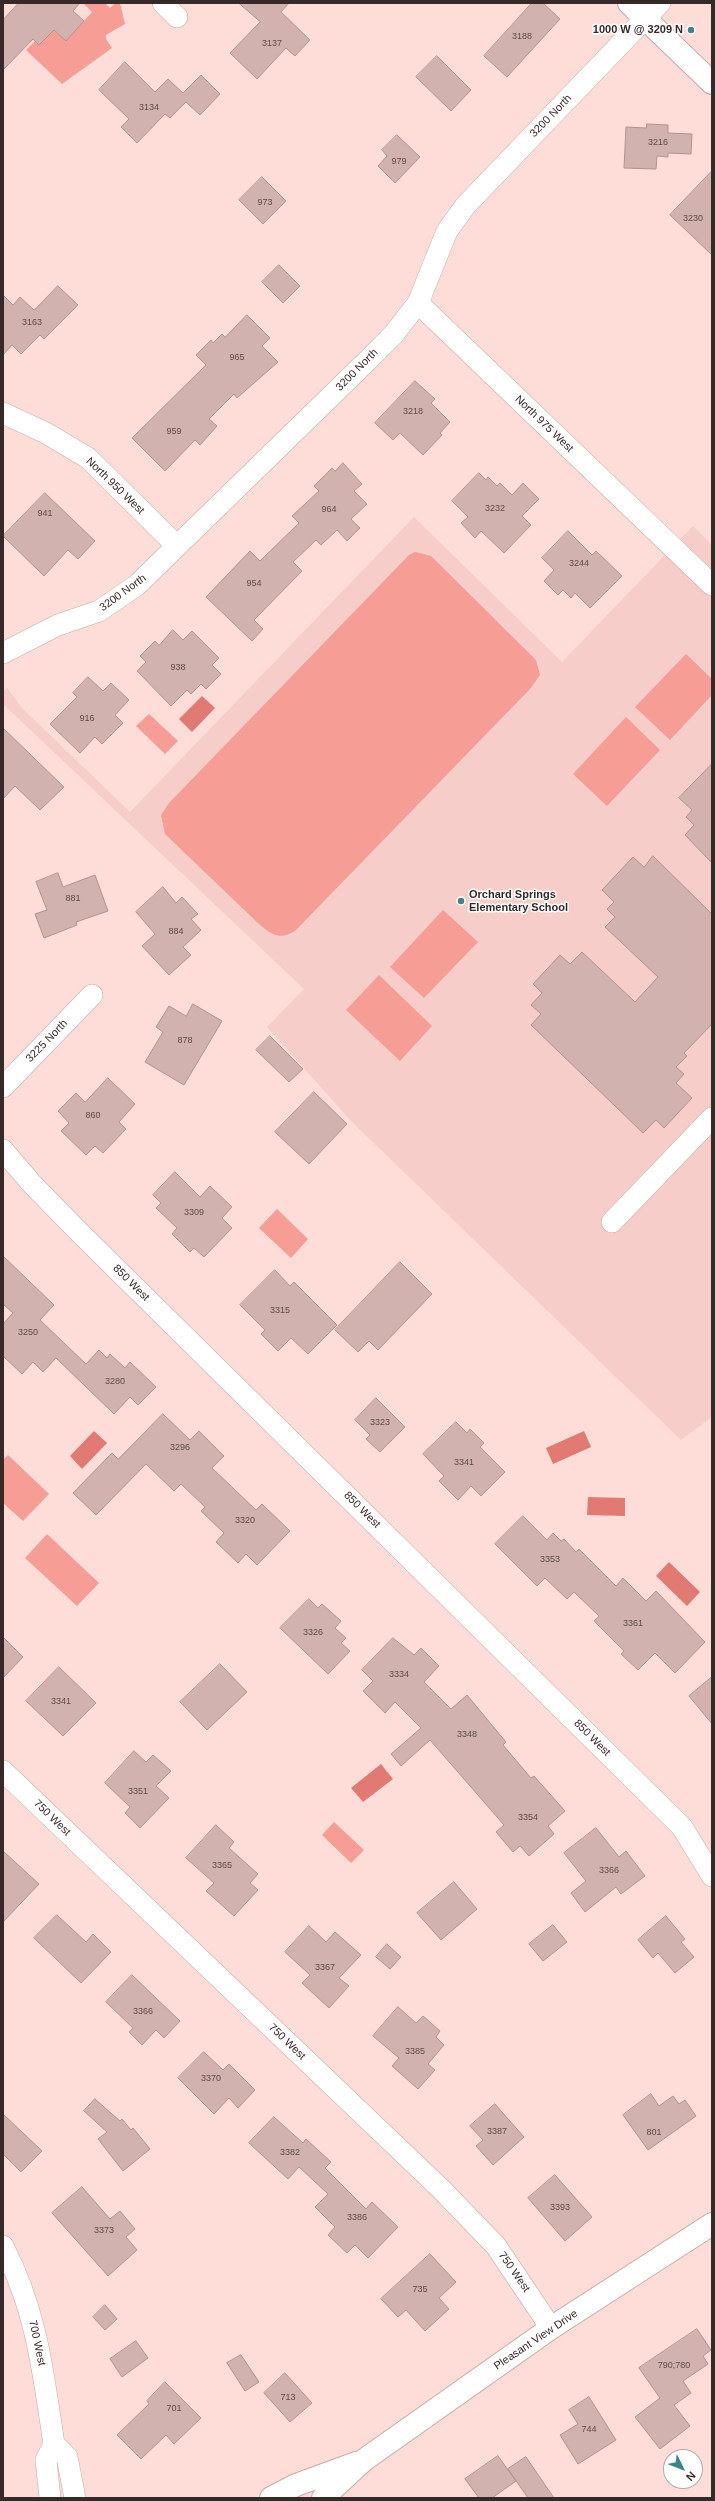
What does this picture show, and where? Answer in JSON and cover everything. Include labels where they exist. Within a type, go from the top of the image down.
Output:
[{"type":"main road","points":[[629,3],[712,83]]},
{"type":"main road","name":"Pleasant View Drive","points":[[323,2498],[364,2460],[551,2328],[712,2224]]},
{"type":"main road","name":"Pleasant View Drive","points":[[271,2498],[296,2485],[364,2460]]},
{"type":"street","name":"3200 North","points":[[3,653],[58,625],[99,611],[137,585],[367,361],[393,335],[418,303],[447,231],[466,204],[660,3]]},
{"type":"street","name":"North 975 West","points":[[418,303],[712,585]]},
{"type":"street","name":"North 950 West","points":[[3,413],[46,433],[88,458],[177,546]]},
{"type":"street","name":"3225 North","points":[[3,1086],[92,995]]},
{"type":"street","points":[[612,1222],[712,1118]]},
{"type":"street","name":"850 West","points":[[3,1150],[32,1184],[80,1233],[682,1827],[712,1876]]},
{"type":"street","name":"750 West","points":[[3,1771],[441,2189],[496,2246],[551,2328]]},
{"type":"street","name":"700 West","points":[[3,2246],[17,2272],[36,2329],[54,2444]]},
{"type":"street","points":[[50,2498],[46,2460],[54,2444],[67,2457],[75,2498]]},
{"type":"shaded area","points":[[83,3],[105,3],[110,8],[115,3],[120,3],[125,24],[106,35],[106,39],[112,48],[62,84],[26,50],[35,41],[39,45],[54,30],[66,41],[92,12]]},
{"type":"shaded area","name":"Orchard Springs Elementary School","points":[[414,517],[562,662],[693,526],[712,545],[712,1417],[681,1440],[351,1121],[267,1027],[304,989],[3,704],[3,692],[7,688],[23,709],[130,812]]},
{"type":"shaded area","points":[[415,552],[431,556],[536,660],[540,675],[530,689],[295,931],[281,936],[273,934],[260,925],[165,834],[161,815],[169,803],[409,555]]},
{"type":"shaded area","points":[[686,654],[712,679],[712,695],[670,740],[635,707]]},
{"type":"shaded area","points":[[202,696],[215,708],[192,732],[179,719]]},
{"type":"shaded area","points":[[149,714],[178,741],[165,754],[136,726]]},
{"type":"shaded area","points":[[626,717],[660,750],[607,806],[573,774]]},
{"type":"shaded area","points":[[443,910],[478,942],[424,998],[390,967]]},
{"type":"shaded area","points":[[379,975],[432,1026],[400,1061],[346,1010]]},
{"type":"shaded area","points":[[277,1209],[308,1239],[291,1258],[259,1228]]},
{"type":"shaded area","points":[[94,1431],[107,1443],[82,1469],[70,1456]]},
{"type":"shaded area","points":[[584,1431],[591,1447],[553,1464],[546,1448]]},
{"type":"shaded area","points":[[8,1455],[49,1494],[23,1521],[3,1503],[3,1460]]},
{"type":"shaded area","points":[[588,1497],[625,1498],[625,1516],[587,1515]]},
{"type":"shaded area","points":[[47,1534],[99,1583],[77,1606],[25,1558]]},
{"type":"shaded area","points":[[669,1562],[700,1592],[687,1606],[656,1576]]},
{"type":"shaded area","points":[[381,1764],[393,1779],[363,1802],[351,1788]]},
{"type":"shaded area","points":[[334,1822],[364,1850],[351,1863],[322,1835]]},
{"type":"building","points":[[19,3],[80,3],[73,11],[84,21],[66,41],[54,30],[39,45],[33,39],[3,70],[3,20]]},
{"type":"building","points":[[239,3],[289,3],[281,12],[310,40],[295,56],[286,48],[257,79],[230,53],[260,22]]},
{"type":"building","points":[[532,3],[543,3],[560,19],[507,77],[484,56]]},
{"type":"building","points":[[437,56],[471,90],[451,111],[416,77]]},
{"type":"building","points":[[125,62],[155,92],[168,79],[183,93],[201,75],[220,94],[200,115],[186,102],[170,118],[165,114],[137,143],[121,127],[129,119],[99,90]]},
{"type":"building","points":[[647,124],[668,125],[668,133],[692,134],[691,154],[668,153],[668,157],[657,156],[656,169],[624,168],[626,127],[646,128]]},
{"type":"building","points":[[397,135],[420,157],[395,183],[378,166],[387,156],[382,150]]},
{"type":"building","points":[[712,171],[712,255],[670,215]]},
{"type":"building","points":[[262,177],[286,201],[263,224],[239,200]]},
{"type":"building","points":[[279,265],[300,286],[283,303],[262,282]]},
{"type":"building","points":[[58,286],[78,305],[44,339],[40,335],[21,354],[12,345],[3,355],[3,295],[13,305],[20,297],[34,310]]},
{"type":"building","points":[[247,315],[270,338],[262,346],[278,362],[237,398],[234,394],[209,419],[217,426],[200,445],[195,440],[165,471],[132,438],[206,365],[196,355],[211,340],[213,343],[222,334],[225,337]]},
{"type":"building","points":[[415,381],[435,399],[431,403],[450,422],[440,433],[442,435],[423,455],[400,433],[393,440],[375,423]]},
{"type":"building","points":[[343,463],[362,484],[354,491],[367,504],[351,519],[360,528],[347,541],[337,530],[321,545],[316,540],[293,562],[302,571],[254,620],[263,629],[252,641],[206,597],[250,551],[260,561],[299,523],[292,516],[319,491],[314,486],[332,468],[335,471]]},
{"type":"building","points":[[479,473],[486,480],[488,477],[497,486],[500,483],[512,495],[523,483],[539,499],[522,516],[531,525],[504,553],[481,531],[475,538],[461,523],[468,517],[452,501]]},
{"type":"building","points":[[45,493],[95,541],[78,559],[68,550],[44,576],[3,536]]},
{"type":"building","points":[[568,531],[592,555],[596,551],[622,576],[590,608],[575,593],[571,598],[563,590],[558,595],[544,581],[554,570],[542,558]]},
{"type":"building","points":[[173,630],[183,640],[192,631],[219,658],[212,665],[221,674],[206,689],[201,684],[191,694],[187,690],[171,706],[137,671],[146,662],[140,656],[155,641],[159,645]]},
{"type":"building","points":[[88,677],[103,691],[111,683],[129,700],[115,715],[123,723],[102,744],[95,737],[80,753],[50,724],[77,697],[73,693]]},
{"type":"building","points":[[3,728],[64,787],[40,810],[15,786],[3,799]]},
{"type":"building","points":[[712,764],[712,863],[685,835],[694,825],[686,817],[692,810],[679,798]]},
{"type":"building","points":[[653,856],[712,914],[712,1024],[684,1053],[687,1056],[676,1067],[684,1074],[676,1083],[692,1098],[664,1128],[656,1120],[643,1133],[531,1025],[541,1014],[531,1005],[542,993],[533,984],[560,955],[570,964],[582,952],[635,1002],[658,977],[605,927],[615,917],[607,909],[614,902],[602,890],[633,857],[644,867]]},
{"type":"building","points":[[58,873],[63,887],[95,875],[108,911],[76,922],[77,925],[44,938],[35,914],[47,910],[36,882]]},
{"type":"building","points":[[163,887],[176,903],[182,897],[198,914],[191,919],[201,930],[183,947],[191,955],[169,975],[142,946],[155,934],[136,912]]},
{"type":"building","points":[[193,1004],[222,1021],[184,1085],[145,1062],[163,1032],[156,1027],[169,1006],[186,1016]]},
{"type":"building","points":[[270,1036],[303,1069],[289,1082],[256,1050]]},
{"type":"building","points":[[108,1078],[135,1104],[119,1122],[126,1129],[103,1153],[95,1146],[86,1155],[61,1131],[69,1123],[58,1111],[76,1093],[85,1102]]},
{"type":"building","points":[[314,1092],[347,1124],[309,1164],[275,1132]]},
{"type":"building","points":[[175,1172],[200,1197],[210,1186],[232,1207],[222,1218],[232,1228],[204,1257],[194,1248],[190,1252],[172,1234],[177,1228],[156,1208],[161,1203],[153,1195]]},
{"type":"building","points":[[3,1256],[54,1305],[40,1320],[86,1364],[99,1350],[107,1358],[110,1354],[125,1368],[130,1362],[156,1387],[138,1405],[130,1397],[114,1414],[56,1358],[43,1372],[33,1362],[22,1374],[3,1356],[3,1324],[13,1313],[3,1304]]},
{"type":"building","points":[[400,1262],[432,1294],[378,1350],[369,1341],[358,1352],[335,1330]]},
{"type":"building","points":[[275,1270],[290,1286],[294,1282],[337,1325],[308,1354],[291,1338],[278,1351],[261,1334],[265,1330],[240,1305]]},
{"type":"building","points":[[376,1398],[405,1427],[380,1452],[366,1439],[370,1435],[355,1420]]},
{"type":"building","points":[[163,1414],[190,1440],[199,1431],[224,1456],[212,1468],[256,1510],[262,1504],[290,1531],[257,1565],[246,1554],[238,1563],[216,1542],[224,1533],[201,1511],[205,1507],[181,1484],[174,1491],[146,1464],[96,1515],[73,1493],[112,1453],[118,1459]]},
{"type":"building","points":[[456,1422],[467,1433],[470,1429],[484,1443],[480,1447],[505,1472],[481,1496],[471,1486],[458,1500],[439,1481],[444,1476],[423,1454]]},
{"type":"building","points":[[523,1516],[547,1540],[553,1533],[561,1541],[564,1539],[576,1552],[579,1549],[616,1586],[623,1578],[646,1601],[656,1591],[705,1642],[675,1673],[655,1653],[638,1670],[621,1654],[624,1651],[594,1621],[599,1616],[574,1592],[567,1599],[545,1578],[537,1586],[495,1544]]},
{"type":"building","points":[[309,1599],[318,1608],[322,1604],[341,1621],[335,1628],[346,1638],[341,1643],[350,1651],[328,1674],[280,1628]]},
{"type":"building","points":[[3,1637],[23,1657],[3,1678]]},
{"type":"building","points":[[393,1638],[414,1655],[421,1648],[439,1666],[424,1682],[451,1709],[467,1695],[506,1742],[503,1745],[531,1778],[534,1776],[565,1811],[548,1826],[554,1834],[529,1856],[520,1846],[513,1852],[496,1832],[504,1825],[430,1740],[401,1766],[391,1754],[421,1728],[395,1702],[385,1713],[363,1691],[373,1681],[362,1670]]},
{"type":"building","points":[[220,1664],[247,1692],[207,1730],[180,1702]]},
{"type":"building","points":[[59,1667],[96,1703],[63,1736],[26,1701]]},
{"type":"building","points":[[712,1677],[712,1724],[689,1696]]},
{"type":"building","points":[[134,1751],[146,1762],[153,1755],[171,1771],[156,1786],[169,1798],[140,1828],[125,1813],[130,1807],[105,1783]]},
{"type":"building","points":[[216,1825],[234,1842],[229,1848],[258,1874],[250,1883],[258,1890],[234,1916],[206,1891],[214,1883],[186,1858]]},
{"type":"building","points":[[596,1828],[619,1857],[626,1851],[645,1876],[621,1894],[616,1887],[585,1912],[571,1893],[586,1881],[564,1853]]},
{"type":"building","points":[[3,1851],[39,1884],[3,1922]]},
{"type":"building","points":[[454,1882],[477,1909],[441,1940],[417,1913]]},
{"type":"building","points":[[57,1915],[86,1942],[93,1934],[111,1952],[81,1983],[34,1938]]},
{"type":"building","points":[[666,1916],[685,1939],[681,1942],[694,1957],[675,1973],[658,1953],[653,1958],[638,1940]]},
{"type":"building","points":[[553,1925],[567,1942],[543,1961],[529,1944]]},
{"type":"building","points":[[309,1926],[326,1942],[335,1932],[361,1955],[339,1978],[349,1986],[329,2008],[302,1983],[310,1975],[285,1952]]},
{"type":"building","points":[[387,1944],[401,1957],[390,1969],[376,1957]]},
{"type":"building","points":[[132,1975],[180,2021],[164,2038],[156,2030],[142,2045],[129,2032],[133,2028],[106,2002]]},
{"type":"building","points":[[398,2007],[416,2023],[423,2016],[440,2031],[436,2037],[444,2045],[428,2064],[435,2070],[418,2089],[392,2066],[399,2058],[373,2036]]},
{"type":"building","points":[[204,2052],[223,2070],[229,2064],[255,2090],[238,2108],[229,2098],[214,2114],[178,2078]]},
{"type":"building","points":[[651,2094],[659,2106],[673,2096],[679,2104],[685,2100],[696,2116],[648,2150],[623,2115]]},
{"type":"building","points":[[95,2099],[120,2121],[122,2119],[131,2130],[133,2128],[150,2149],[123,2171],[98,2139],[107,2132],[84,2111]]},
{"type":"building","points":[[495,2104],[524,2137],[493,2165],[476,2146],[483,2140],[470,2126]]},
{"type":"building","points":[[3,2114],[42,2151],[21,2172],[3,2154]]},
{"type":"building","points":[[274,2117],[303,2143],[306,2139],[331,2162],[325,2168],[366,2209],[372,2202],[398,2227],[368,2258],[355,2245],[347,2253],[328,2235],[335,2227],[315,2207],[328,2194],[299,2167],[288,2179],[249,2143]]},
{"type":"building","points":[[555,2175],[592,2217],[565,2241],[528,2198]]},
{"type":"building","points":[[82,2187],[110,2219],[120,2211],[135,2229],[126,2237],[137,2250],[108,2276],[52,2213]]},
{"type":"building","points":[[430,2254],[456,2282],[439,2298],[449,2309],[425,2331],[406,2310],[398,2317],[381,2299]]},
{"type":"building","points":[[105,2305],[117,2319],[105,2330],[93,2317]]},
{"type":"building","points":[[697,2329],[711,2350],[703,2356],[708,2364],[683,2381],[691,2393],[674,2405],[690,2426],[660,2449],[635,2417],[660,2398],[639,2368]]},
{"type":"building","points":[[136,2341],[148,2358],[122,2377],[110,2359]]},
{"type":"building","points":[[241,2355],[259,2382],[245,2391],[227,2363]]},
{"type":"building","points":[[285,2373],[312,2403],[290,2422],[264,2393]]},
{"type":"building","points":[[165,2382],[201,2418],[174,2444],[166,2435],[141,2459],[117,2435],[149,2404],[147,2401]]},
{"type":"building","points":[[589,2397],[616,2440],[578,2464],[560,2435],[578,2424],[569,2410]]},
{"type":"building","points":[[498,2456],[516,2481],[492,2498],[479,2498],[465,2479]]},
{"type":"building","points":[[526,2457],[554,2498],[528,2498],[508,2469]]},
{"type":"place","name":"1000 W @ 3209 N","points":[[691,30]]},
{"type":"place","name":"Orchard Springs Elementary School","points":[[461,901]]}]
